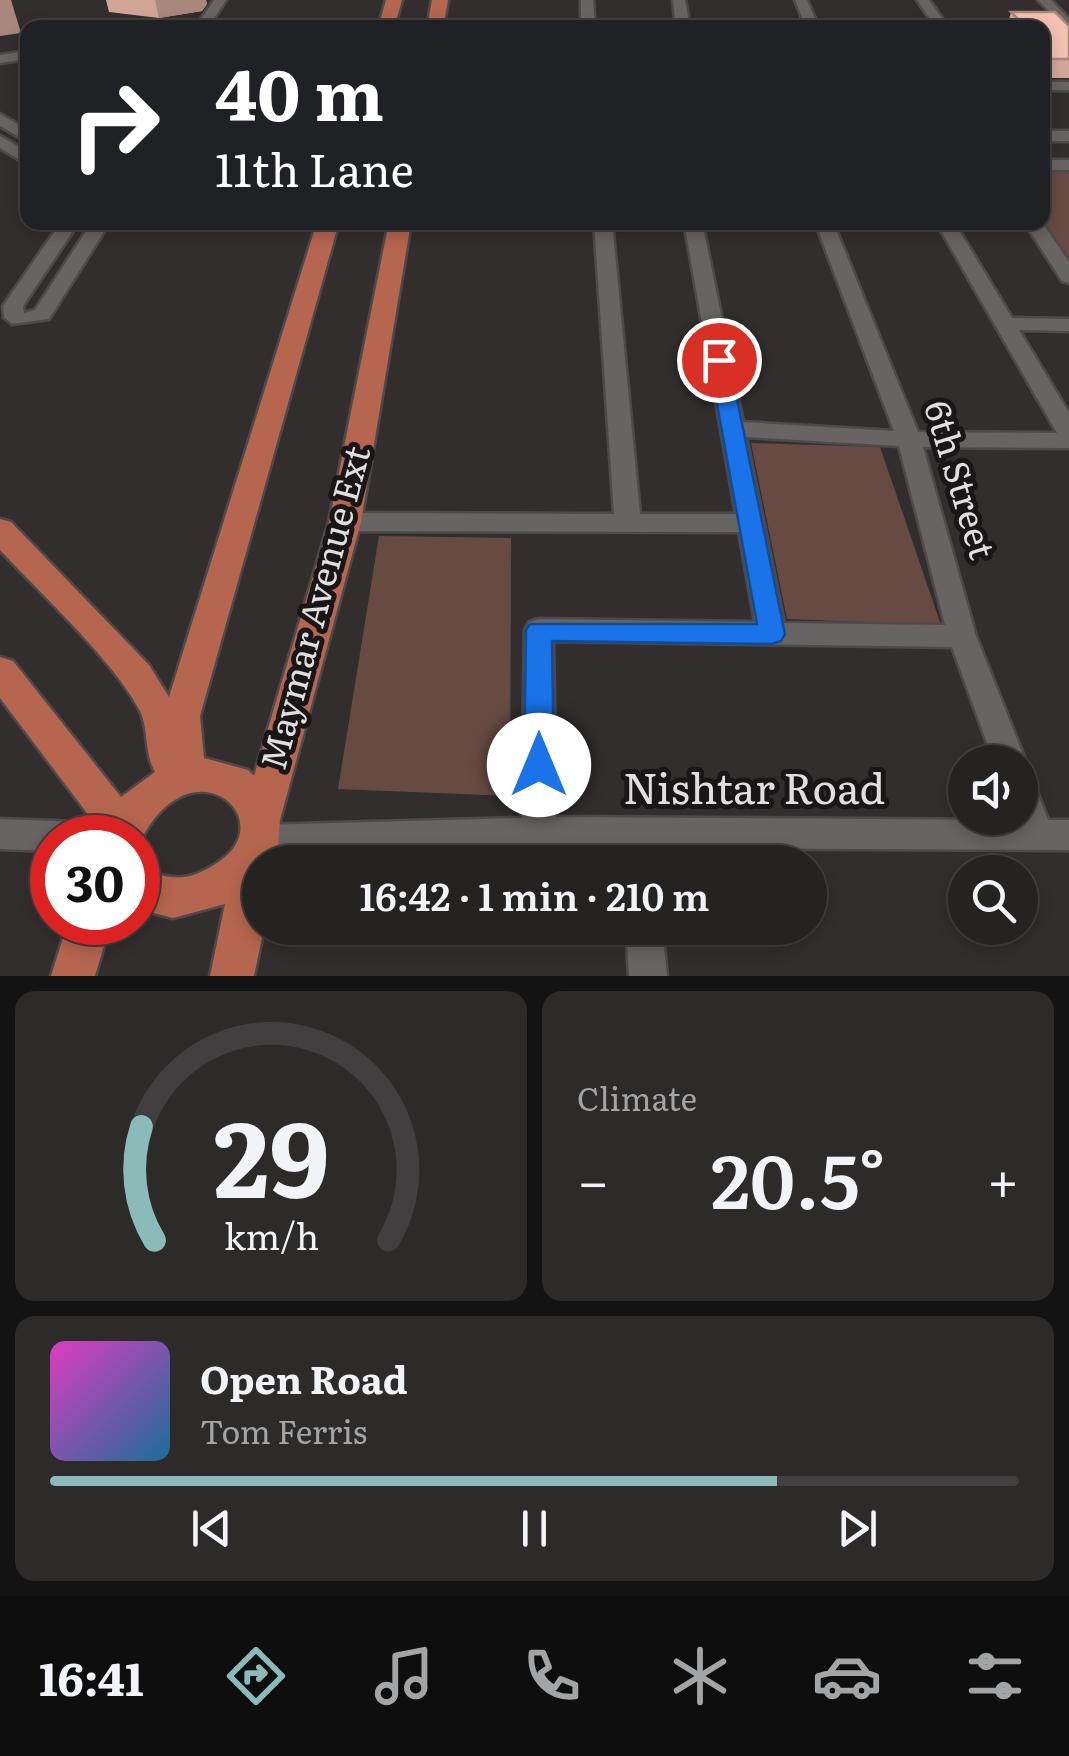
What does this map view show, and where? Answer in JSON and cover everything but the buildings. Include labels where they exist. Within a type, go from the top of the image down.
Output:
[{"type":"main road","points":[[179,779],[182,716],[326,230]]},
{"type":"main road","name":"Maymar Avenue Ext","points":[[232,976],[256,840],[345,522],[399,230]]},
{"type":"main road","points":[[0,530],[136,676],[160,713],[179,779]]},
{"type":"main road","points":[[0,670],[103,815]]},
{"type":"main road","points":[[130,815],[137,805],[179,779],[212,774],[236,781],[253,795],[256,840],[224,884],[196,896],[160,896]]},
{"type":"main road","points":[[73,976],[83,945]]},
{"type":"street","points":[[230,14],[238,0]]},
{"type":"street","points":[[1044,0],[1069,28]]},
{"type":"street","points":[[65,230],[13,306],[14,316],[19,320],[42,315],[95,230]]},
{"type":"street","points":[[604,230],[628,523]]},
{"type":"street","points":[[694,230],[772,634]]},
{"type":"street","name":"6th Street","points":[[827,230],[909,439],[962,636],[1004,745]]},
{"type":"street","points":[[950,230],[1069,432]]},
{"type":"street","points":[[1038,230],[1069,277]]},
{"type":"street","points":[[1006,324],[1069,325]]},
{"type":"street","points":[[732,430],[909,439],[1069,441]]},
{"type":"street","points":[[345,522],[748,522]]},
{"type":"street","points":[[539,832],[539,630],[962,636]]},
{"type":"street","points":[[1038,815],[1053,835]]},
{"type":"street","name":"Nishtar Road","points":[[256,840],[539,832],[620,845]]},
{"type":"street","points":[[0,834],[30,834]]},
{"type":"street","name":"Nishtar Road","points":[[735,845],[1053,835]]},
{"type":"street","points":[[645,945],[648,976]]},
{"type":"shaded area","points":[[1050,172],[1069,172],[1069,260],[1049,230]]},
{"type":"shaded area","points":[[751,443],[880,447],[941,625],[787,619]]},
{"type":"shaded area","points":[[379,536],[511,538],[510,796],[338,789]]},
{"type":"route","points":[[539,765],[539,630],[772,634],[719,360]]}]
